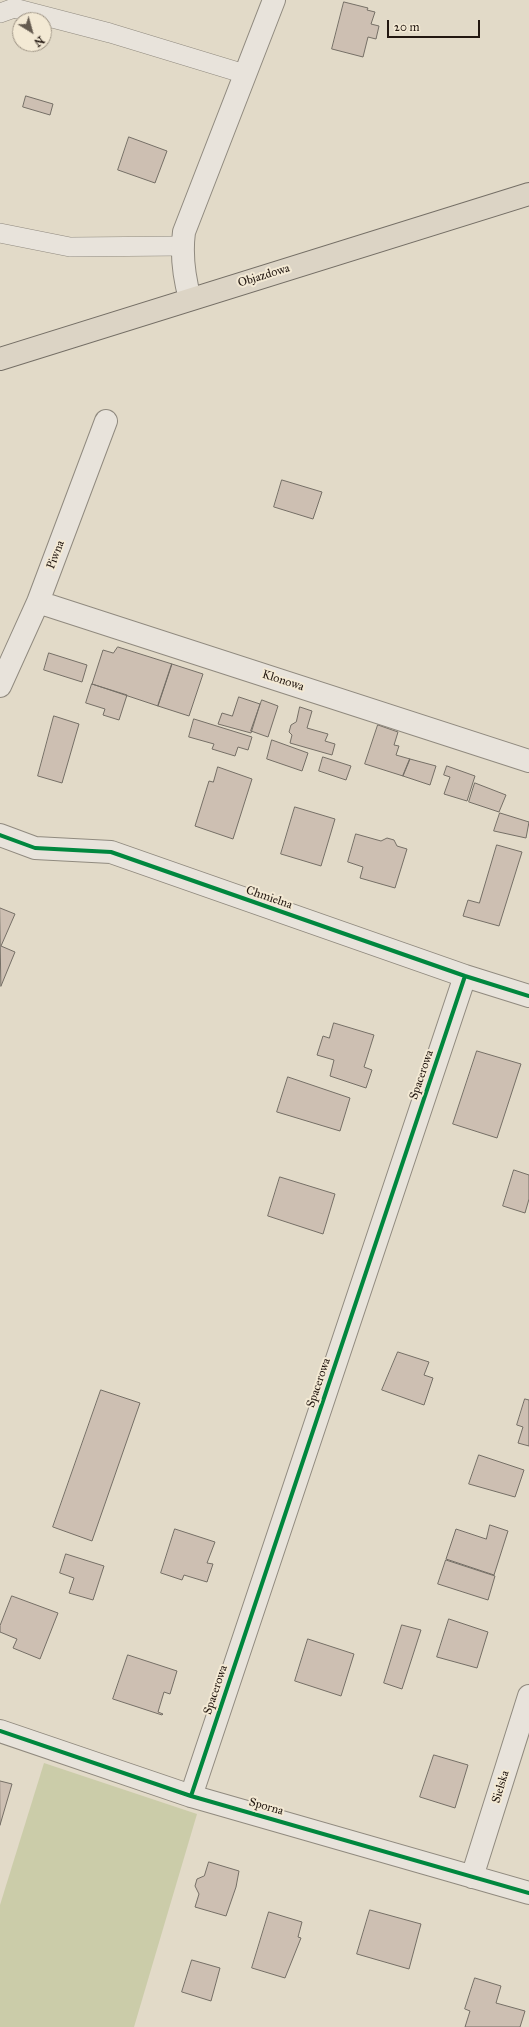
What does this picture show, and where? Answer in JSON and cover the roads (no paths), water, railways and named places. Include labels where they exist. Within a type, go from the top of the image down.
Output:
[{"type":"main road","name":"Objazdowa","points":[[0,359],[529,194]]},
{"type":"street","points":[[190,299],[184,276],[182,246],[184,232],[274,0]]},
{"type":"street","name":"Piwna","points":[[0,686],[38,602],[106,421]]},
{"type":"street","name":"Klonowa","points":[[38,602],[529,761]]},
{"type":"street","name":"Chmielna","points":[[0,835],[35,848],[112,852],[465,976],[529,996]]},
{"type":"street","name":"Spacerowa","points":[[191,1796],[465,976]]},
{"type":"street","name":"Sielska","points":[[472,1877],[529,1696]]},
{"type":"street","name":"Sporna","points":[[0,1731],[191,1796],[529,1893]]},
{"type":"lane","points":[[0,13],[14,8],[110,33],[245,74]]},
{"type":"lane","points":[[0,233],[70,248],[182,246]]}]
